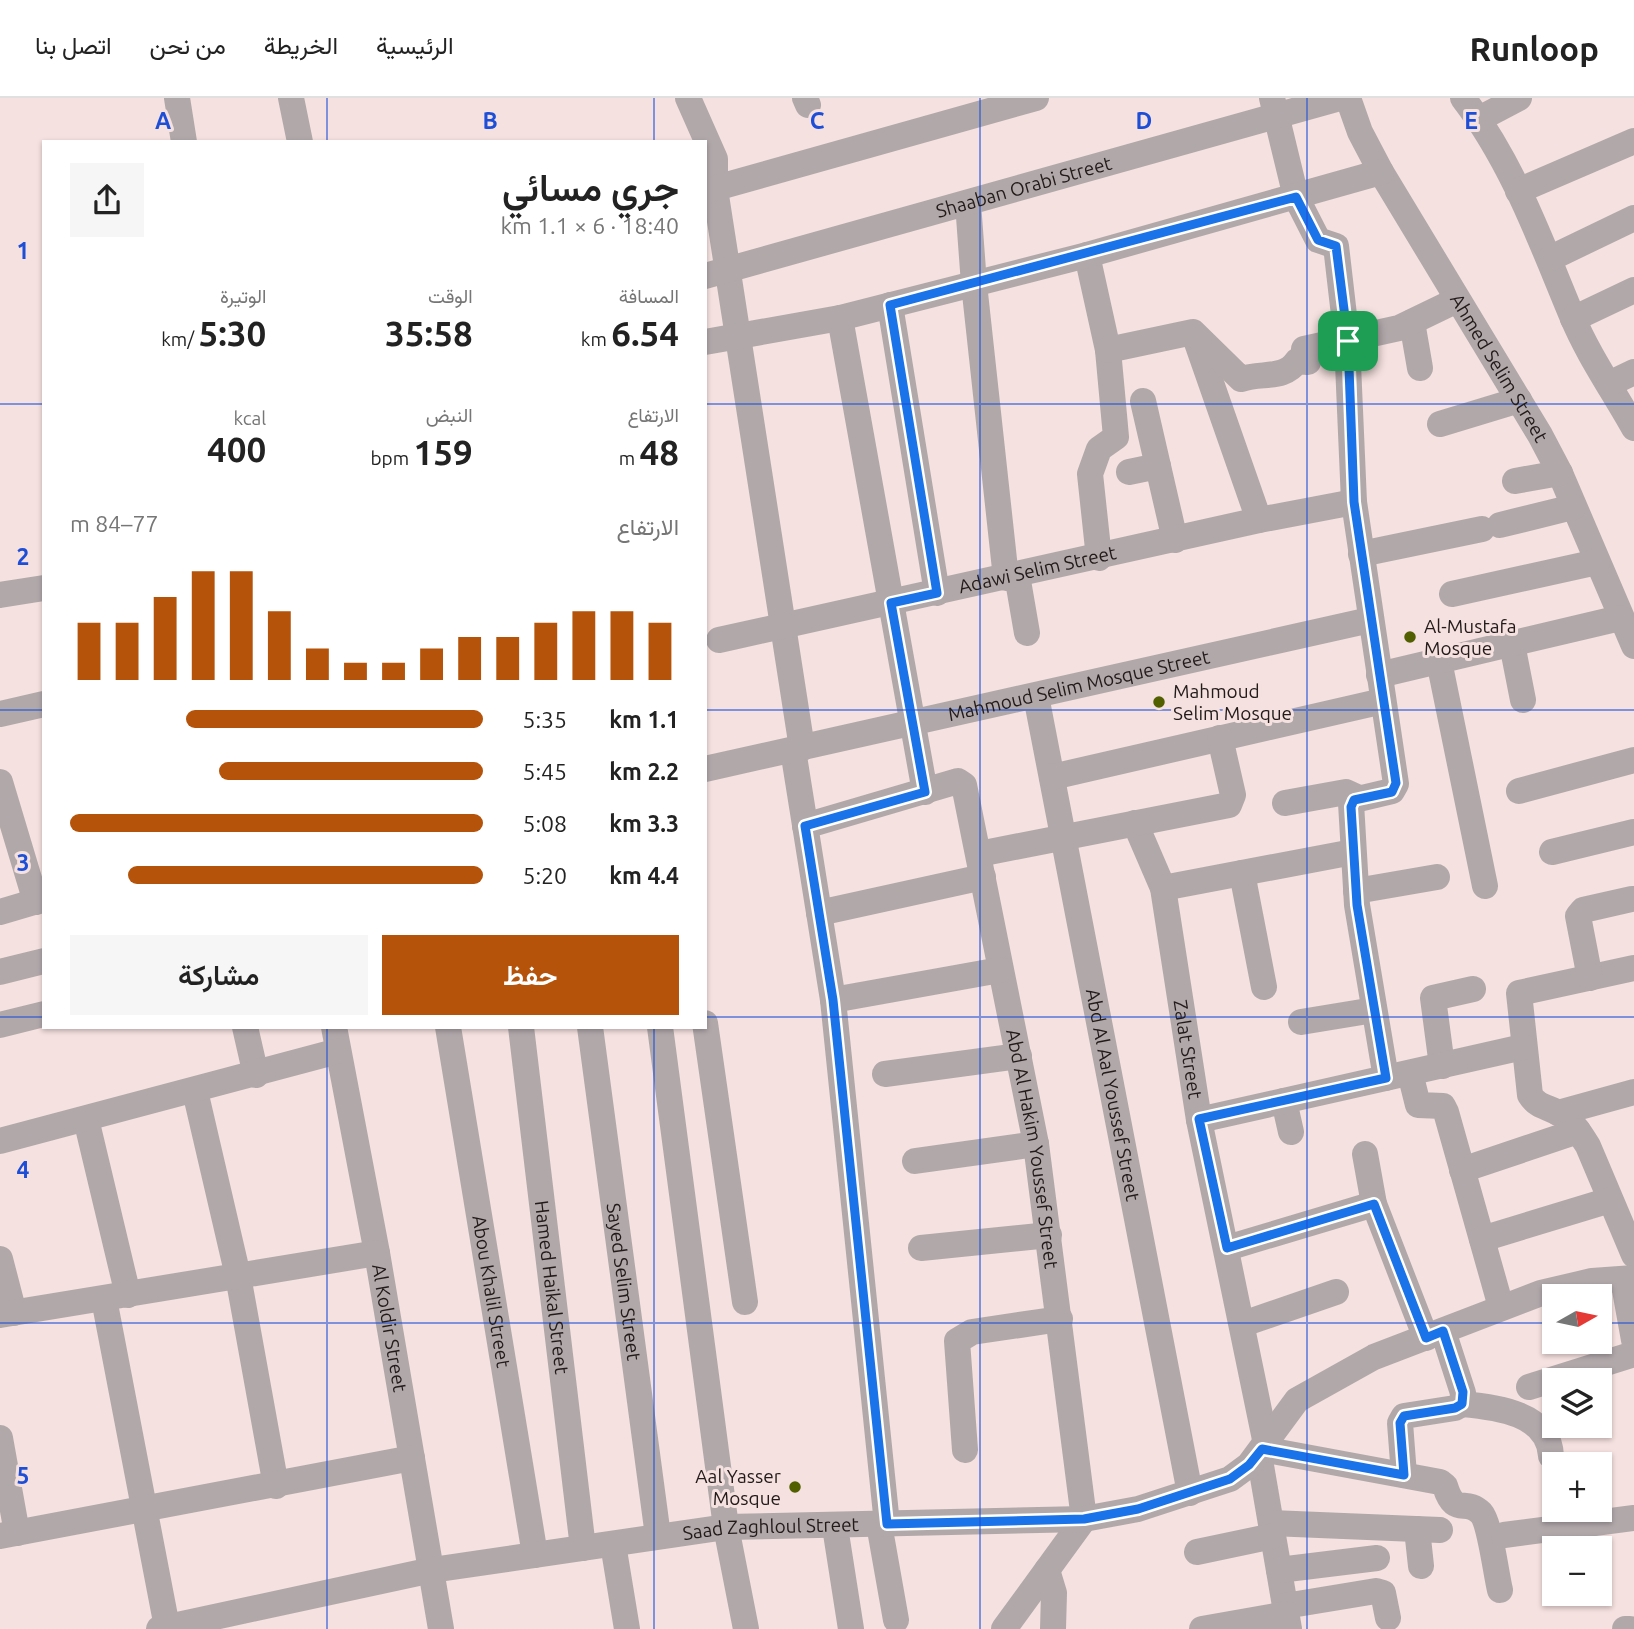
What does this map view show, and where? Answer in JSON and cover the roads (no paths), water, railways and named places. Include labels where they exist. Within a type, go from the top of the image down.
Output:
[{"type":"street","points":[[177,98],[184,140]]},
{"type":"street","points":[[290,98],[300,140]]},
{"type":"street","points":[[688,98],[707,140]]},
{"type":"street","points":[[710,190],[1036,98]]},
{"type":"street","name":"Shaaban Orabi Street","points":[[717,272],[968,203],[1273,107],[1340,98]]},
{"type":"street","name":"Ahmed Selim Street","points":[[1348,98],[1360,132],[1381,172],[1560,473],[1634,646]]},
{"type":"street","points":[[1463,98],[1479,119],[1518,191],[1551,258],[1573,319],[1634,428]]},
{"type":"street","points":[[1479,119],[1519,98]]},
{"type":"street","points":[[1273,107],[1296,197],[1318,240],[1336,246],[1348,341],[1354,502],[1395,788],[1392,792],[1351,803],[1356,891],[1374,1010],[1398,1075],[1418,1105],[1443,1106],[1446,1112],[1501,1307]]},
{"type":"street","points":[[707,141],[715,159],[710,190],[717,272],[740,337],[783,626],[805,826],[833,1000],[883,1524],[896,1620]]},
{"type":"street","points":[[1518,191],[1634,141]]},
{"type":"street","points":[[707,342],[840,318],[1087,255],[1381,172]]},
{"type":"street","points":[[968,203],[974,284],[1012,576],[1027,633]]},
{"type":"street","points":[[1551,258],[1634,218]]},
{"type":"street","points":[[1087,255],[1108,351],[1116,437],[1099,449],[1090,474],[1099,558]]},
{"type":"street","points":[[1573,319],[1634,290]]},
{"type":"street","points":[[1193,332],[1241,379],[1259,373],[1280,374],[1291,370],[1297,361],[1308,362],[1304,349],[1348,341],[1412,322],[1457,300]]},
{"type":"street","points":[[890,305],[937,593]]},
{"type":"street","points":[[805,826],[925,792],[840,318]]},
{"type":"street","points":[[1412,322],[1420,368]]},
{"type":"street","points":[[1108,351],[1193,332]]},
{"type":"street","points":[[1193,332],[1259,520]]},
{"type":"street","points":[[1609,384],[1634,372]]},
{"type":"street","points":[[1440,424],[1519,400]]},
{"type":"street","points":[[1143,401],[1175,540]]},
{"type":"street","points":[[1129,472],[1158,466]]},
{"type":"street","points":[[1515,481],[1560,473]]},
{"type":"street","name":"Adawi Selim Street","points":[[719,640],[1099,558],[1259,520],[1354,502]]},
{"type":"street","points":[[1361,554],[1573,507]]},
{"type":"street","points":[[1452,594],[1597,562]]},
{"type":"street","points":[[0,596],[42,588]]},
{"type":"street","points":[[1379,675],[1620,618]]},
{"type":"street","name":"Mahmoud Selim Mosque Street","points":[[707,769],[1370,620]]},
{"type":"street","points":[[1512,643],[1523,699]]},
{"type":"street","points":[[1439,661],[1485,886]]},
{"type":"street","name":"Abd Al Aal Youssef Street","points":[[1036,696],[1190,1493]]},
{"type":"street","points":[[1052,777],[1383,701]]},
{"type":"street","points":[[0,714],[42,704]]},
{"type":"street","points":[[819,913],[981,866],[1063,836],[1229,805],[1233,795],[1220,738]]},
{"type":"street","points":[[1519,791],[1634,760]]},
{"type":"street","name":"Abd Al Hakim Youssef Street","points":[[925,792],[962,781],[981,866],[1036,1144],[1084,1519]]},
{"type":"street","points":[[0,782],[40,900],[0,912]]},
{"type":"street","points":[[1285,803],[1346,792],[1359,799]]},
{"type":"street","name":"Zalat Street","points":[[1135,823],[1163,888],[1199,1119],[1243,1324],[1287,1616]]},
{"type":"street","points":[[1552,852],[1634,832]]},
{"type":"street","points":[[1163,888],[1353,852]]},
{"type":"street","points":[[1242,873],[1264,987]]},
{"type":"street","points":[[1356,891],[1437,877]]},
{"type":"street","points":[[1590,978],[1578,916],[1583,910],[1632,899]]},
{"type":"street","points":[[0,972],[42,962]]},
{"type":"street","points":[[1634,968],[1519,993],[1522,1047],[1530,1095],[1535,1103],[1558,1113],[1578,1131],[1618,1201],[1630,1271],[1634,1340]]},
{"type":"street","points":[[833,1000],[1000,970]]},
{"type":"street","points":[[1442,1066],[1433,998],[1473,989]]},
{"type":"street","points":[[1301,1022],[1374,1010]]},
{"type":"street","points":[[0,1026],[42,1015]]},
{"type":"street","points":[[246,1029],[257,1075]]},
{"type":"street","name":"Abou Khalil Street","points":[[448,1029],[536,1555]]},
{"type":"street","name":"Hamed Haikal Street","points":[[521,1029],[583,1548]]},
{"type":"street","name":"Sayed Selim Street","points":[[590,1029],[658,1536]]},
{"type":"street","points":[[660,1029],[726,1527],[746,1629]]},
{"type":"street","points":[[706,1029],[745,1302]]},
{"type":"street","points":[[0,1141],[257,1075],[336,1039]]},
{"type":"street","name":"Al Koldir Street","points":[[336,1039],[377,1253],[442,1629]]},
{"type":"street","points":[[1199,1119],[1522,1047]]},
{"type":"street","points":[[885,1074],[1019,1056]]},
{"type":"street","points":[[195,1091],[238,1276],[276,1486]]},
{"type":"street","points":[[1558,1113],[1634,1092]]},
{"type":"street","points":[[1284,1101],[1292,1132]]},
{"type":"street","points":[[86,1119],[116,1297],[163,1628]]},
{"type":"street","points":[[1462,1170],[1578,1131]]},
{"type":"street","points":[[915,1161],[1036,1144]]},
{"type":"street","points":[[1365,1154],[1374,1204],[1463,1392],[1462,1404]]},
{"type":"street","points":[[1482,1239],[1618,1201]]},
{"type":"street","points":[[1227,1248],[1374,1204]]},
{"type":"street","points":[[921,1248],[1049,1235]]},
{"type":"street","points":[[0,1259],[7,1314],[377,1253]]},
{"type":"street","name":"Saad Zaghloul Street","points":[[163,1628],[432,1570],[726,1527],[835,1527],[1084,1519],[1138,1509],[1230,1479],[1262,1449],[1297,1400],[1374,1357],[1541,1293],[1630,1271]]},
{"type":"street","points":[[1243,1324],[1336,1292]]},
{"type":"street","points":[[965,1450],[957,1341],[972,1332],[1060,1319]]},
{"type":"street","points":[[1530,1387],[1634,1354]]},
{"type":"street","points":[[1404,1475],[1400,1423],[1404,1416],[1455,1408],[1462,1404],[1497,1407],[1539,1425],[1557,1452]]},
{"type":"street","points":[[0,1438],[8,1535],[412,1458]]},
{"type":"street","points":[[1262,1449],[1440,1482],[1453,1504],[1480,1512],[1500,1590]]},
{"type":"street","points":[[1612,1518],[1634,1518]]},
{"type":"street","points":[[1004,1629],[1084,1519]]},
{"type":"street","points":[[1504,1535],[1562,1522]]},
{"type":"street","points":[[835,1527],[857,1627]]},
{"type":"street","points":[[1197,1552],[1272,1529],[1428,1529],[1421,1566]]},
{"type":"street","points":[[613,1544],[627,1629]]},
{"type":"street","points":[[1279,1570],[1377,1558]]},
{"type":"street","points":[[1047,1570],[1055,1593],[1054,1629]]},
{"type":"street","points":[[1202,1629],[1287,1616],[1376,1591],[1383,1593],[1388,1618]]},
{"type":"street","points":[[1625,1629],[1630,1629]]},
{"type":"place","name":"Al-Mustafa Mosque","points":[[1410,637]]},
{"type":"place","name":"Mahmoud Selim Mosque","points":[[1159,702]]},
{"type":"place","name":"Aal Yasser Mosque","points":[[795,1487]]}]
